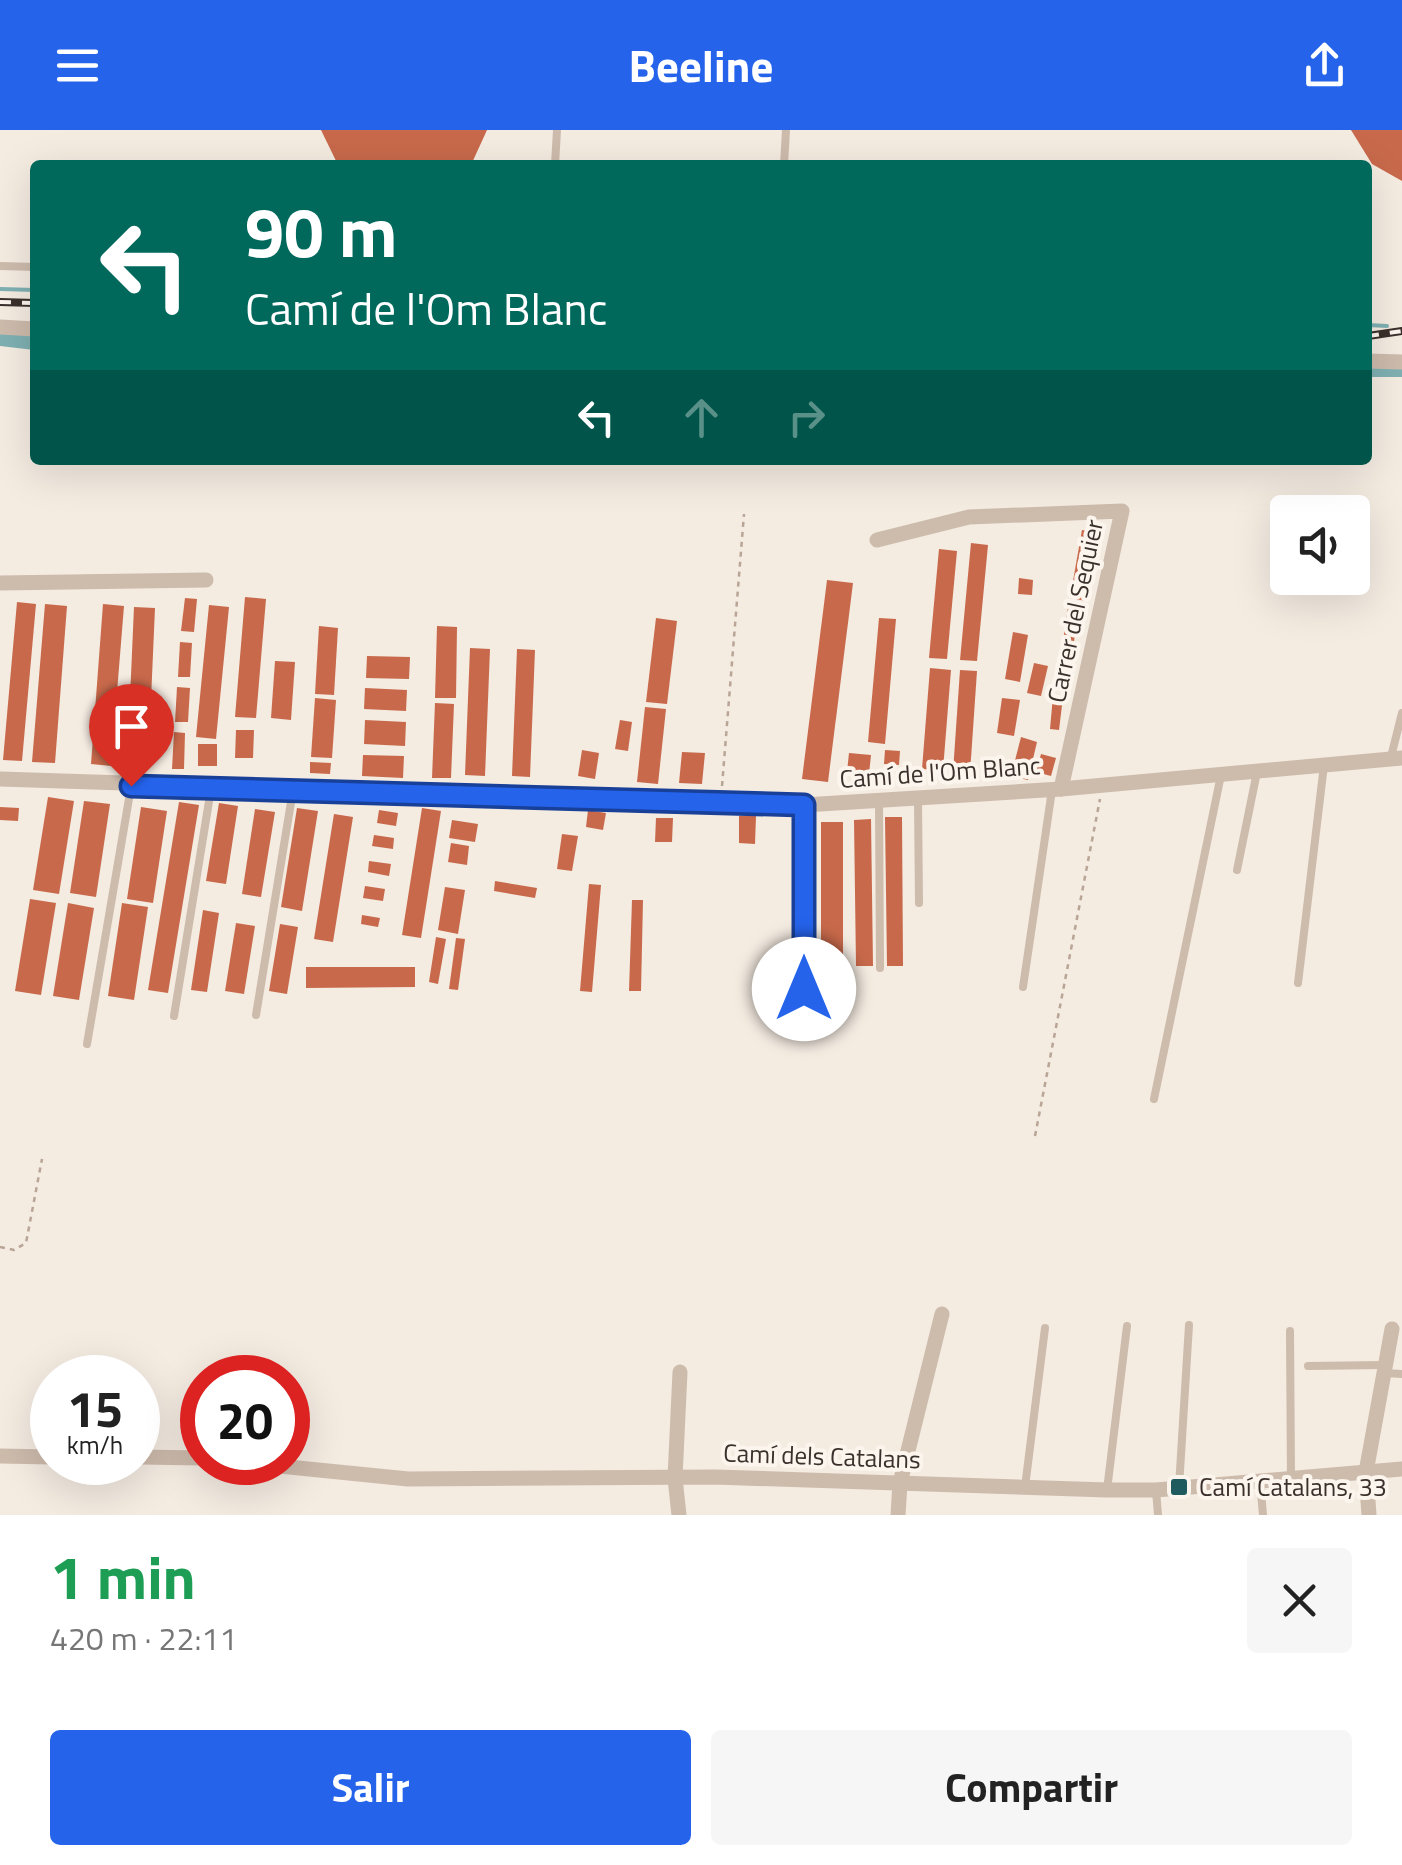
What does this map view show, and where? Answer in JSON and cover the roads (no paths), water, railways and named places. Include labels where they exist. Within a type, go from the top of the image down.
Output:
[{"type":"street","points":[[0,327],[30,330]]},
{"type":"street","points":[[1372,361],[1402,362]]},
{"type":"street","name":"Carrer del Sequier","points":[[877,540],[969,517],[1122,511],[1056,790]]},
{"type":"street","points":[[0,582],[206,580]]},
{"type":"street","name":"Camí de l'Om Blanc","points":[[0,779],[804,805],[1056,790],[1396,758]]},
{"type":"street","points":[[898,1515],[900,1483],[942,1314]]},
{"type":"street","points":[[1369,1515],[1366,1472],[1392,1329]]},
{"type":"street","points":[[680,1372],[675,1478],[680,1515]]},
{"type":"street","points":[[0,1456],[30,1456]]},
{"type":"street","name":"Camí dels Catalans","points":[[310,1469],[408,1478],[675,1478],[1156,1490],[1402,1468]]},
{"type":"lane","points":[[555,160],[556,130]]},
{"type":"lane","points":[[784,160],[786,130]]},
{"type":"lane","points":[[0,266],[30,267]]},
{"type":"lane","points":[[1396,758],[1402,713]]},
{"type":"lane","points":[[1298,984],[1324,763]]},
{"type":"lane","points":[[1237,870],[1257,770]]},
{"type":"lane","points":[[1154,1099],[1221,773]]},
{"type":"lane","points":[[87,1044],[131,786]]},
{"type":"lane","points":[[174,1016],[212,788]]},
{"type":"lane","points":[[256,1016],[294,790]]},
{"type":"lane","points":[[1023,987],[1056,790]]},
{"type":"lane","points":[[918,799],[919,903]]},
{"type":"lane","points":[[879,802],[880,968]]},
{"type":"lane","points":[[804,805],[804,989]]},
{"type":"lane","points":[[1107,1490],[1127,1326]]},
{"type":"lane","points":[[1179,1488],[1190,1326]]},
{"type":"lane","points":[[1026,1487],[1045,1328]]},
{"type":"lane","points":[[1290,1331],[1291,1478]]},
{"type":"lane","points":[[1308,1366],[1385,1369],[1402,1374]]},
{"type":"lane","points":[[1260,1481],[1263,1515]]},
{"type":"lane","points":[[1156,1490],[1158,1515]]},
{"type":"waterway","points":[[0,289],[30,290]]},
{"type":"waterway","points":[[1372,325],[1387,326]]},
{"type":"waterway","points":[[0,339],[30,342]]},
{"type":"waterway","points":[[1372,370],[1402,370]]},
{"type":"railway","points":[[0,302],[30,303]]},
{"type":"railway","points":[[1372,335],[1402,331]]},
{"type":"place","name":"Camí Catalans, 33","points":[[1179,1487]]}]
